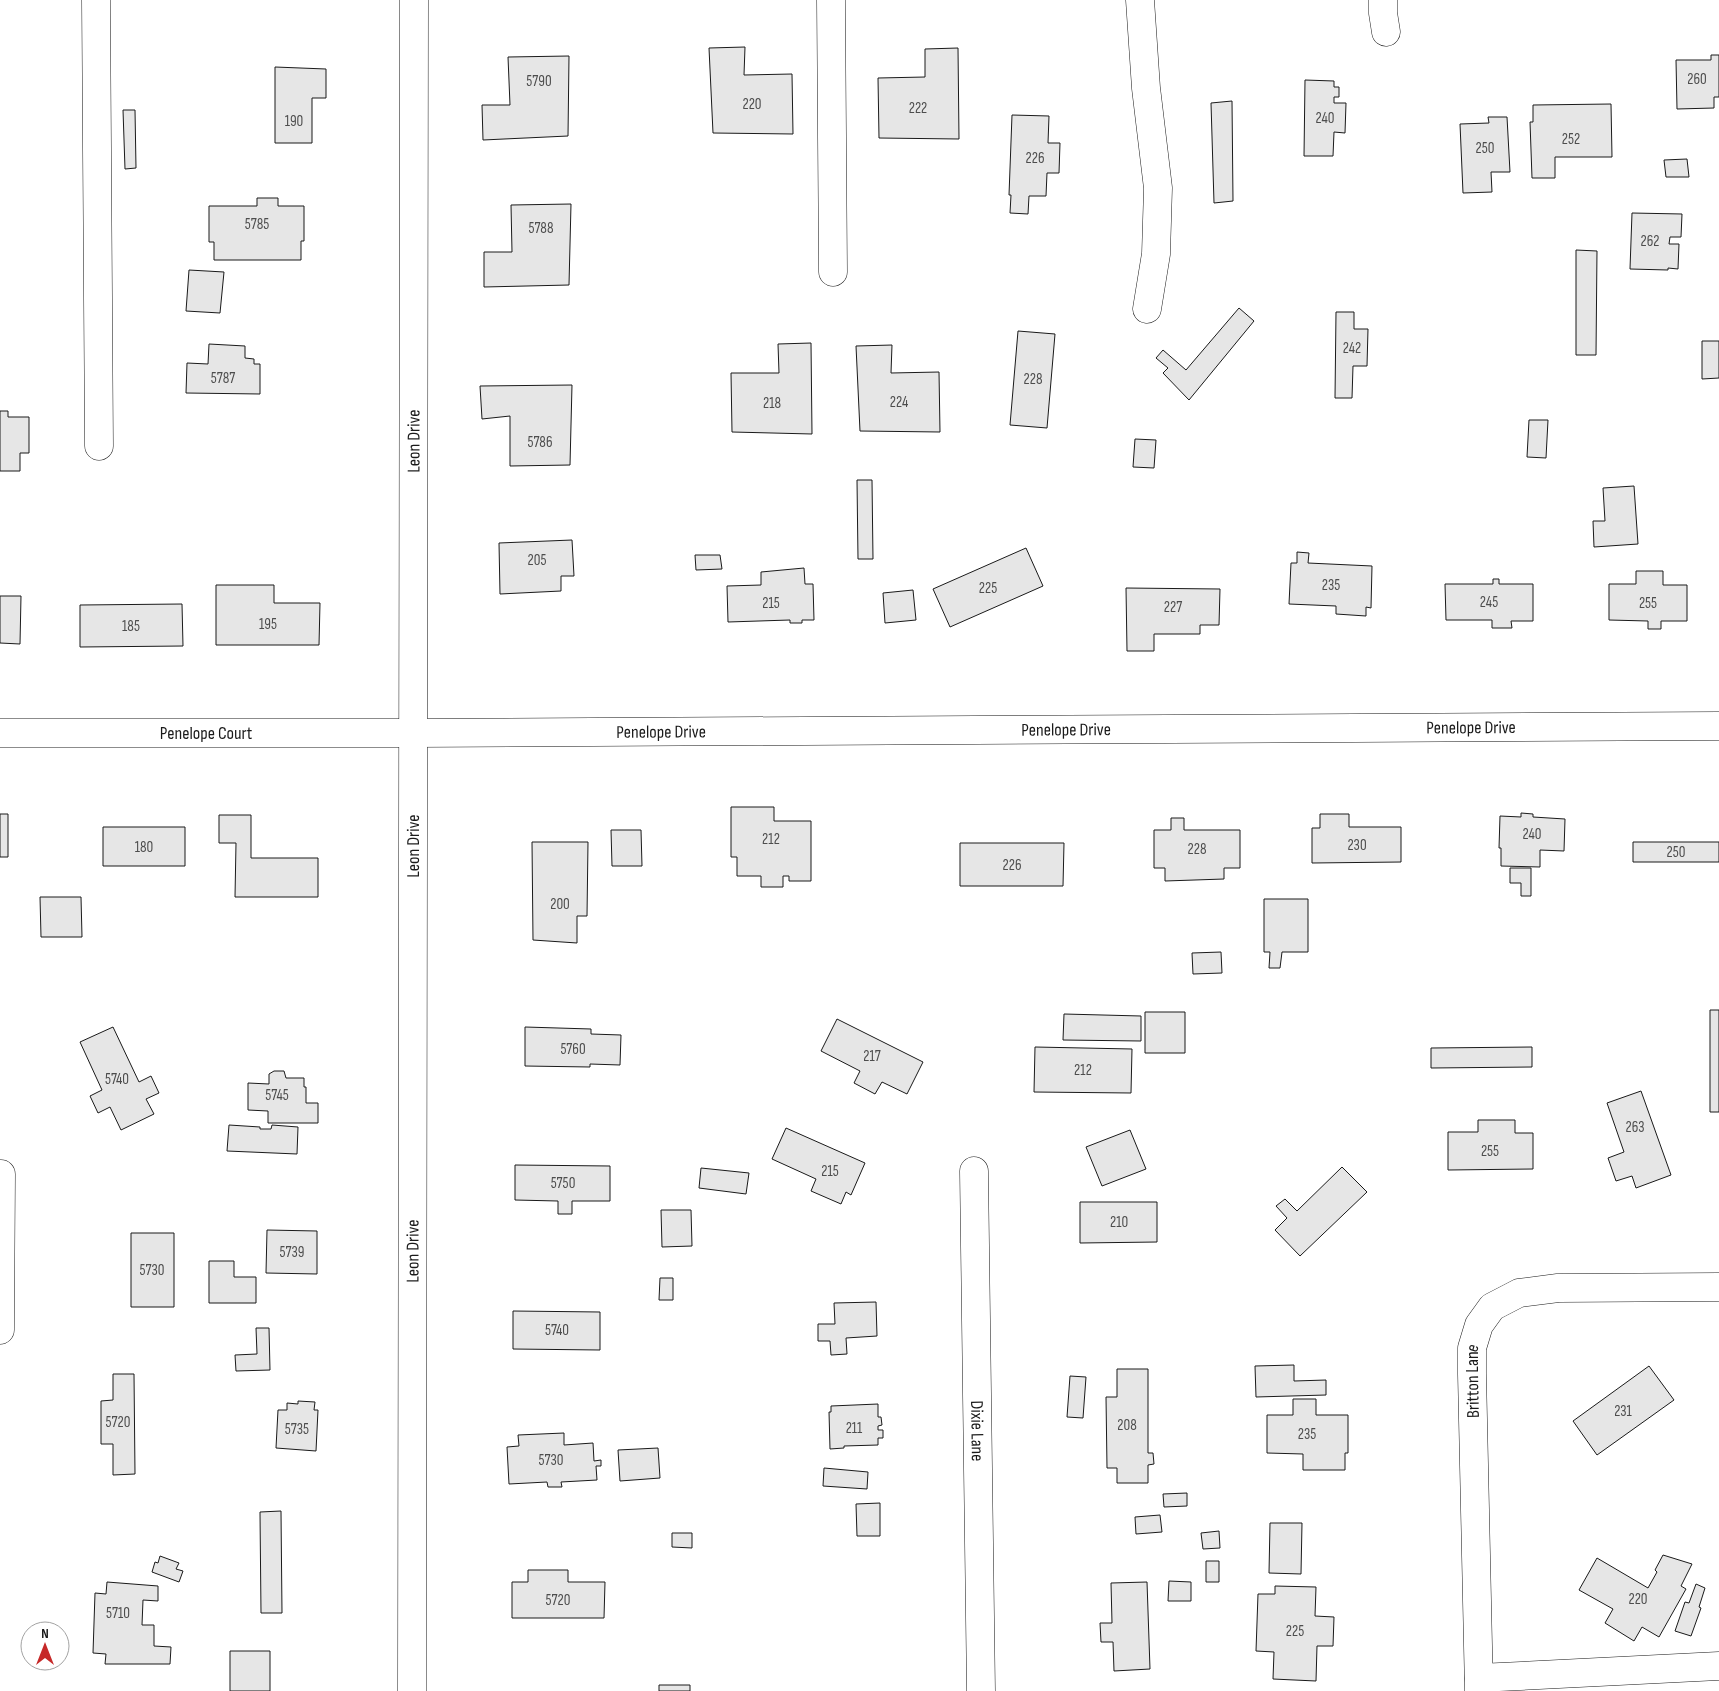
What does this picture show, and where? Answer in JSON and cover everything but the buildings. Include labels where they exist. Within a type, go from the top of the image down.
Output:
[{"type":"street","points":[[96,0],[99,446]]},
{"type":"street","name":"Leon Drive","points":[[412,1691],[414,0]]},
{"type":"street","points":[[831,0],[832,272]]},
{"type":"street","points":[[1140,0],[1146,88],[1158,188],[1156,254],[1147,310]]},
{"type":"street","points":[[1383,0],[1386,32]]},
{"type":"street","name":"Penelope Drive","points":[[413,733],[1719,726]]},
{"type":"street","name":"Penelope Court","points":[[0,733],[413,733]]},
{"type":"street","name":"Dixie Lane","points":[[974,1171],[981,1691]]},
{"type":"street","points":[[0,1330],[1,1174]]},
{"type":"street","name":"Britton Lane","points":[[1479,1685],[1472,1348],[1479,1325],[1492,1307],[1518,1293],[1558,1288],[1719,1288]]},
{"type":"street","points":[[1479,1685],[1719,1666]]}]
